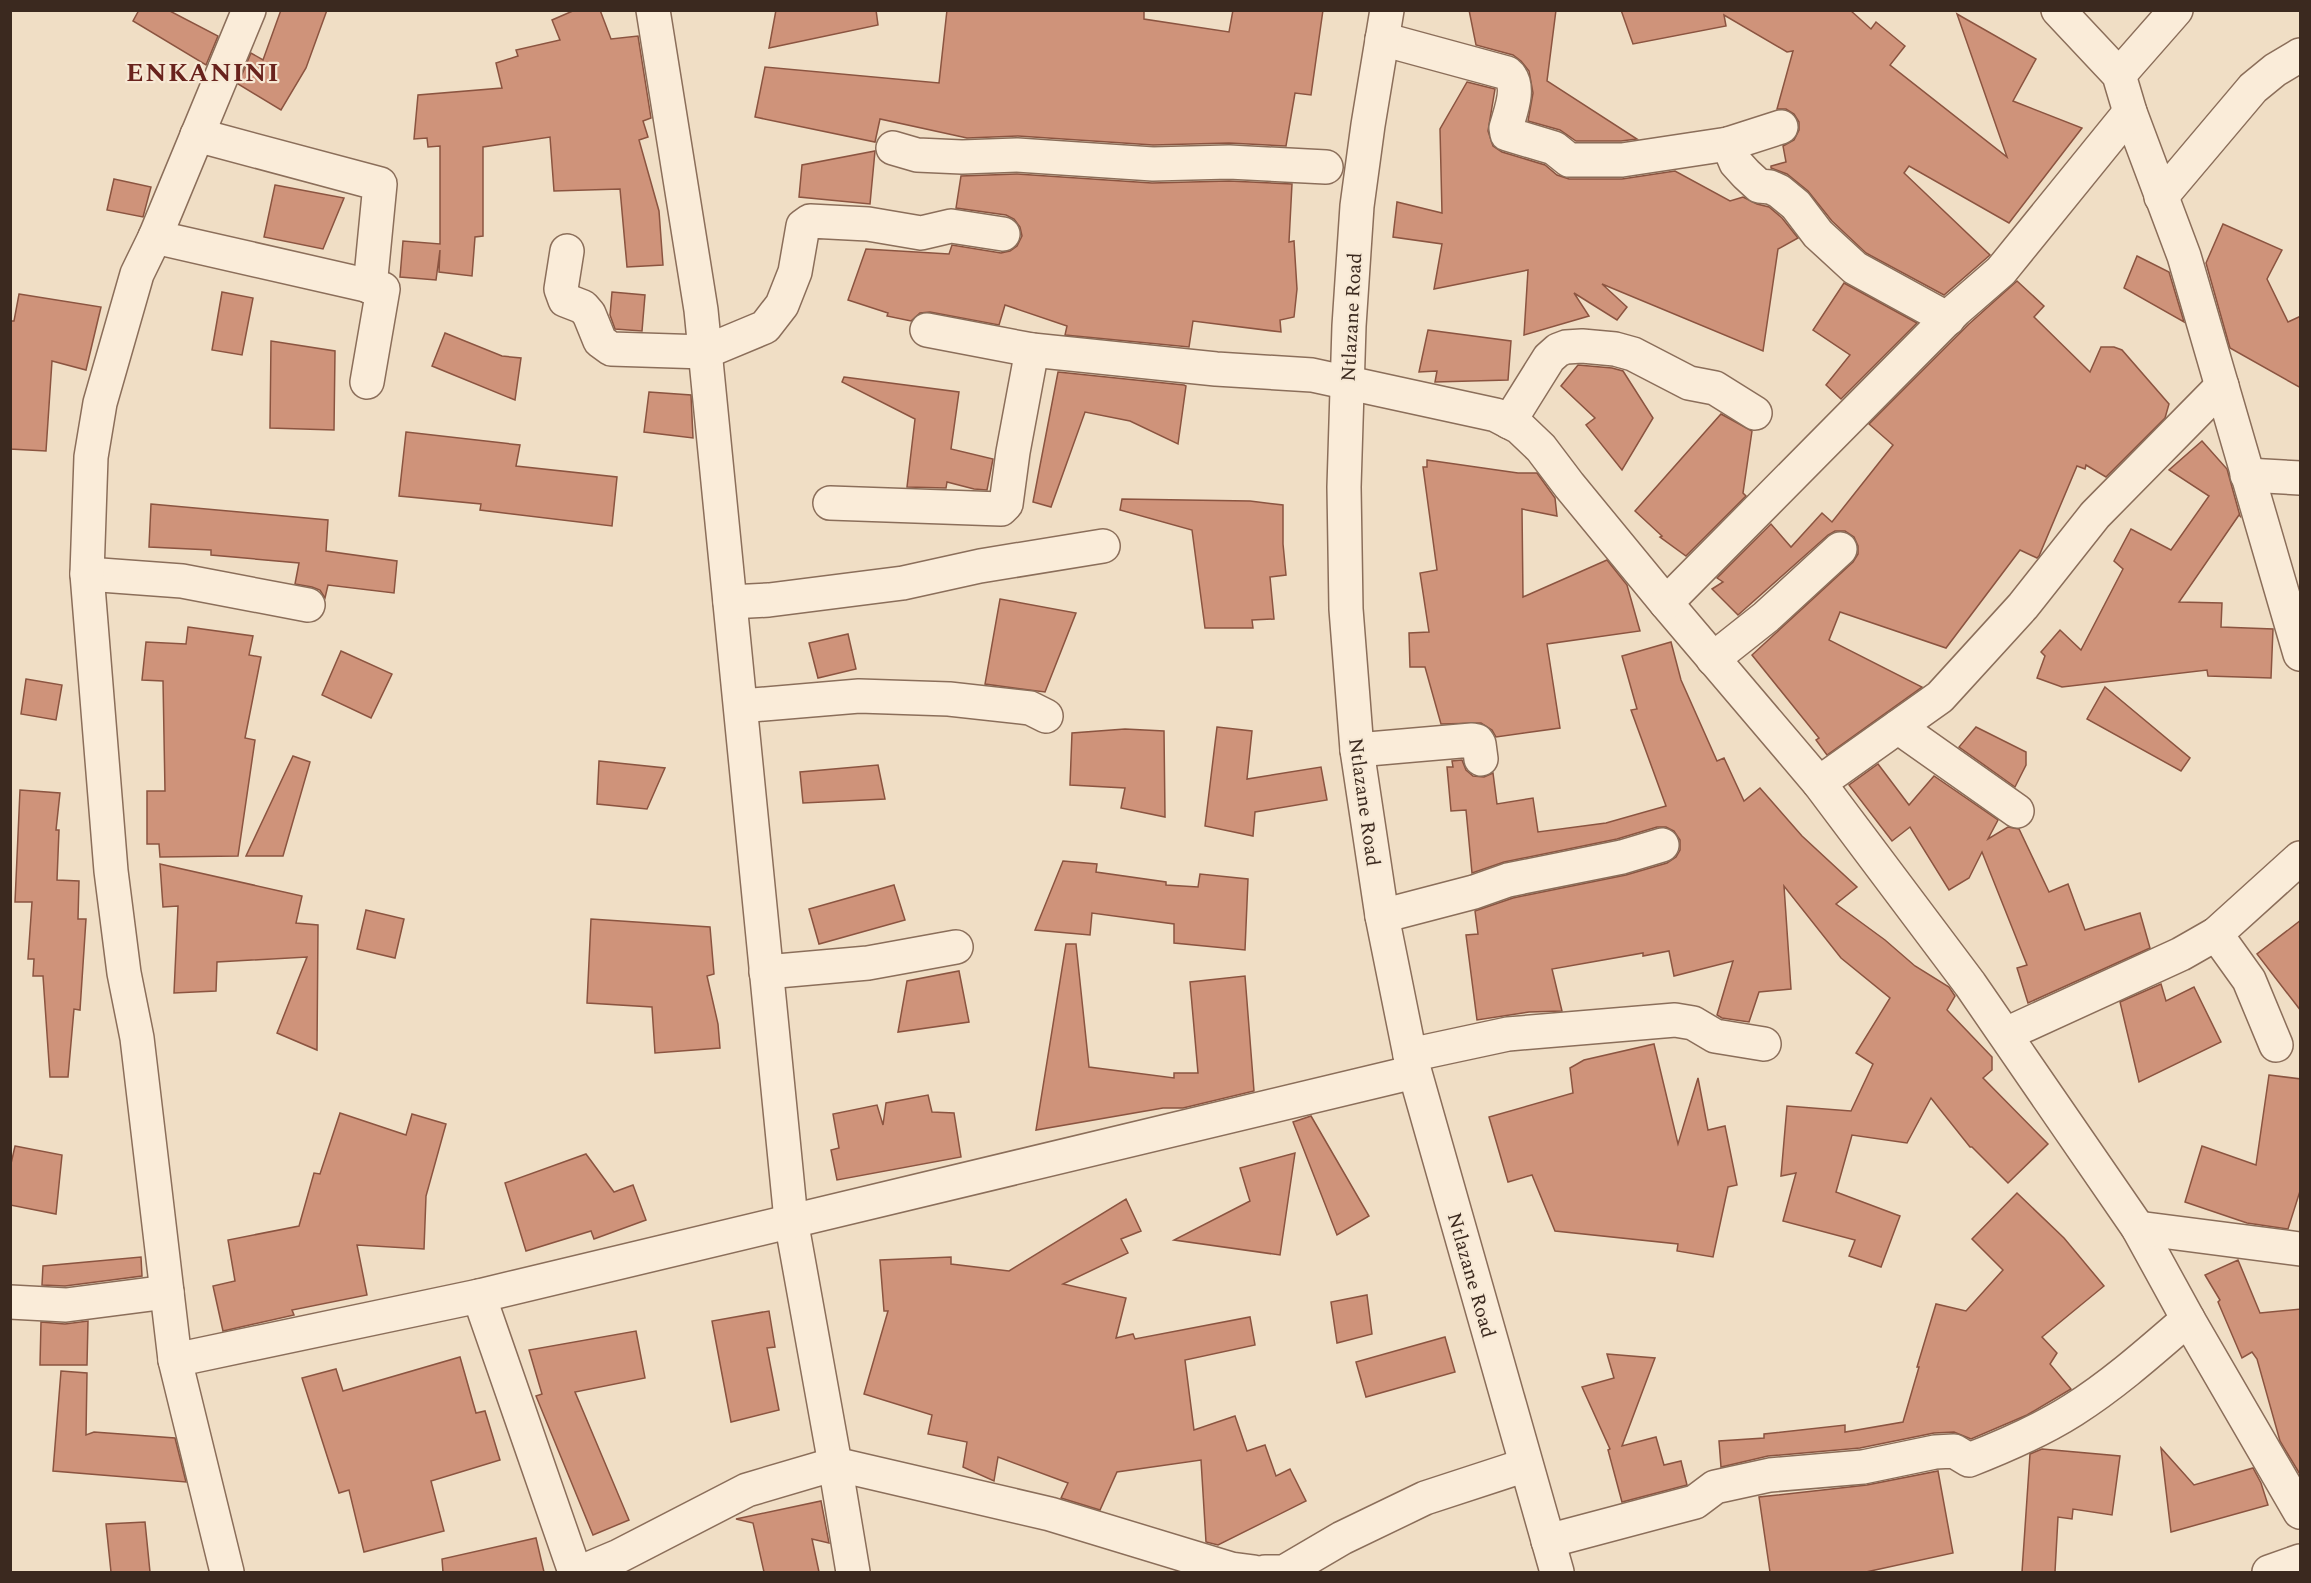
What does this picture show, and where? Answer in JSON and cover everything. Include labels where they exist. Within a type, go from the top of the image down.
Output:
[{"type":"street","points":[[227,1572],[175,1360],[137,1038],[124,973],[111,870],[87,574],[91,457],[100,403],[137,274],[155,237],[249,10]]},
{"type":"street","points":[[653,10],[701,310],[791,1220],[853,1572]]},
{"type":"street","points":[[2058,10],[2119,75],[2130,112],[2184,256],[2301,654]]},
{"type":"street","points":[[2119,75],[2176,10]]},
{"type":"street","points":[[1385,25],[1512,77],[1515,91],[1506,128],[1508,134],[1554,148],[1569,160],[1622,160],[1728,144],[1781,127]]},
{"type":"street","name":"Ntlazane Road","points":[[1385,25],[1357,206],[1349,326],[1344,487],[1346,609],[1357,750],[1382,916],[1412,1063],[1557,1572]]},
{"type":"street","points":[[2161,197],[2253,88],[2275,70],[2301,55]]},
{"type":"street","points":[[1666,603],[1948,319],[2001,272],[2130,112]]},
{"type":"street","points":[[197,135],[380,184],[370,287]]},
{"type":"street","points":[[1728,144],[1736,164],[1746,174],[1760,186],[1779,191],[1796,206],[1818,234],[1855,268],[1948,319]]},
{"type":"street","points":[[893,148],[917,155],[962,157],[1017,155],[1154,164],[1228,162],[1326,167]]},
{"type":"street","points":[[567,251],[561,289],[564,300],[583,307],[604,345],[611,349],[705,352],[765,327],[783,305],[795,272],[803,226],[810,221],[867,224],[921,233],[951,226],[1003,234]]},
{"type":"street","points":[[155,237],[383,289],[367,382]]},
{"type":"street","points":[[927,330],[1032,350],[1216,369],[1312,375],[1496,415],[1518,427],[1541,448],[1666,603],[1819,783],[2006,1034],[2138,1228],[2188,1319],[2301,1512]]},
{"type":"street","points":[[1509,422],[1549,358],[1558,350],[1582,346],[1615,349],[1633,354],[1689,383],[1715,388],[1755,413]]},
{"type":"street","points":[[830,503],[1001,509],[1006,504],[1032,350]]},
{"type":"street","points":[[1819,783],[1940,697],[2023,606],[2095,515],[2222,386]]},
{"type":"street","points":[[2247,475],[2301,478]]},
{"type":"street","points":[[730,602],[769,600],[903,583],[991,564],[1103,546]]},
{"type":"street","points":[[1713,659],[1766,617],[1840,549]]},
{"type":"street","points":[[87,574],[182,581],[308,605]]},
{"type":"street","points":[[741,706],[859,696],[949,699],[1030,708],[1047,716]]},
{"type":"street","points":[[1898,727],[2017,811]]},
{"type":"street","points":[[1357,750],[1472,740],[1479,744],[1481,759]]},
{"type":"street","points":[[1382,916],[1474,892],[1508,880],[1622,857],[1662,845]]},
{"type":"street","points":[[2006,1034],[2181,954],[2216,934],[2301,858]]},
{"type":"street","points":[[2216,934],[2249,980],[2277,1045]]},
{"type":"street","points":[[766,972],[868,963],[956,947]]},
{"type":"street","points":[[175,1360],[479,1296],[791,1220],[1412,1063],[1508,1034],[1675,1020],[1693,1023],[1715,1036],[1764,1044]]},
{"type":"street","points":[[2138,1228],[2301,1249]]},
{"type":"street","points":[[10,1302],[66,1305],[167,1292]]},
{"type":"street","points":[[479,1296],[575,1572]]},
{"type":"street","points":[[1548,1541],[1695,1502],[1715,1487],[1770,1475],[1863,1467],[1935,1452],[1953,1451],[1969,1460],[2013,1442],[2072,1411],[2125,1373],[2188,1319]]},
{"type":"street","points":[[581,1572],[620,1556],[747,1490],[835,1464],[1050,1514],[1231,1569],[1254,1572]]},
{"type":"street","points":[[1265,1572],[1284,1572],[1342,1538],[1425,1498],[1526,1465]]},
{"type":"street","points":[[2269,1572],[2301,1561]]},
{"type":"building","points":[[139,10],[168,10],[218,36],[206,65],[133,21]]},
{"type":"building","points":[[281,10],[327,10],[306,68],[281,110],[238,84],[251,53],[263,60]]},
{"type":"building","points":[[575,10],[600,10],[611,39],[638,36],[651,118],[643,121],[648,137],[639,140],[659,211],[663,265],[627,267],[620,189],[554,191],[550,137],[483,147],[483,236],[475,237],[472,276],[439,272],[440,250],[436,280],[400,277],[403,241],[440,244],[440,146],[428,147],[427,138],[414,139],[418,95],[502,88],[496,63],[518,56],[516,50],[560,40],[552,20]]},
{"type":"building","points":[[776,10],[876,10],[878,25],[769,48]]},
{"type":"building","points":[[947,10],[1144,10],[1144,19],[1229,32],[1233,10],[1323,10],[1311,95],[1295,93],[1286,146],[1229,143],[1153,145],[1018,136],[967,138],[880,119],[875,142],[755,117],[765,67],[939,83]]},
{"type":"building","points":[[1469,10],[1556,10],[1547,81],[1637,139],[1576,141],[1560,130],[1528,121],[1533,93],[1529,71],[1513,55],[1476,45]]},
{"type":"building","points":[[1621,10],[1850,10],[1871,29],[1876,22],[1905,46],[1890,65],[2007,157],[1957,14],[2036,59],[2013,101],[2082,128],[2009,223],[1909,166],[1904,173],[1990,255],[1944,295],[1866,253],[1832,221],[1808,191],[1787,174],[1771,168],[1771,166],[1786,162],[1783,146],[1794,140],[1799,130],[1799,122],[1794,114],[1786,109],[1777,109],[1793,51],[1787,52],[1724,15],[1726,26],[1633,44]]},
{"type":"building","points":[[1467,82],[1495,89],[1488,131],[1493,146],[1502,152],[1545,165],[1557,175],[1569,179],[1622,179],[1675,171],[1730,201],[1743,197],[1769,207],[1782,218],[1798,238],[1778,249],[1763,351],[1602,284],[1627,307],[1617,320],[1574,293],[1589,316],[1524,335],[1528,270],[1434,289],[1442,244],[1393,237],[1397,202],[1442,213],[1440,129]]},
{"type":"building","points":[[875,151],[870,204],[799,197],[802,165]]},
{"type":"building","points":[[1017,174],[1152,183],[1229,181],[1292,184],[1289,242],[1294,241],[1297,289],[1294,317],[1280,320],[1281,332],[1193,321],[1189,347],[1065,335],[1067,326],[1005,305],[999,325],[930,312],[920,313],[911,321],[887,316],[888,313],[848,300],[866,249],[949,254],[952,245],[1001,253],[1017,246],[1022,236],[1020,227],[1014,219],[1006,215],[956,208],[961,176]]},
{"type":"building","points":[[114,179],[151,187],[143,217],[107,210]]},
{"type":"building","points":[[275,185],[344,198],[323,249],[264,237]]},
{"type":"building","points":[[2223,224],[2282,250],[2267,279],[2288,322],[2301,316],[2301,388],[2230,348],[2206,263]]},
{"type":"building","points":[[2137,256],[2169,272],[2184,322],[2124,288]]},
{"type":"building","points":[[2017,281],[2044,306],[2034,317],[2090,372],[2101,347],[2114,347],[2122,350],[2169,404],[2165,418],[2106,477],[2086,465],[2085,469],[2077,466],[2039,556],[2037,558],[2020,550],[1946,648],[1840,612],[1829,640],[1922,687],[1827,755],[1816,740],[1819,738],[1752,655],[1853,562],[1858,554],[1858,546],[1854,537],[1845,531],[1835,531],[1828,535],[1738,615],[1712,589],[1723,582],[1717,578],[1771,524],[1791,547],[1822,513],[1832,522],[1893,445],[1869,424],[1969,324]]},
{"type":"building","points":[[1844,283],[1917,323],[1841,399],[1826,385],[1850,355],[1813,330]]},
{"type":"building","points":[[222,292],[253,298],[242,355],[212,350]]},
{"type":"building","points":[[612,292],[645,295],[642,331],[615,329],[610,315]]},
{"type":"building","points":[[19,294],[101,307],[86,370],[52,361],[46,451],[10,449],[10,321],[14,321]]},
{"type":"building","points":[[1428,330],[1511,341],[1508,380],[1435,382],[1437,371],[1419,372]]},
{"type":"building","points":[[445,333],[502,356],[521,358],[515,400],[432,366]]},
{"type":"building","points":[[271,341],[335,351],[334,430],[270,428]]},
{"type":"building","points":[[1578,365],[1623,371],[1653,418],[1622,470],[1586,425],[1595,418],[1561,386]]},
{"type":"building","points":[[1058,372],[1186,386],[1178,444],[1130,421],[1085,412],[1051,507],[1033,502]]},
{"type":"building","points":[[844,377],[959,392],[951,449],[993,459],[987,490],[947,482],[946,488],[907,487],[915,419],[842,382]]},
{"type":"building","points":[[649,392],[691,395],[693,438],[644,432]]},
{"type":"building","points":[[1721,414],[1752,431],[1743,493],[1746,496],[1686,556],[1660,537],[1662,536],[1635,511]]},
{"type":"building","points":[[406,432],[520,445],[516,466],[617,477],[612,526],[480,510],[481,504],[399,496]]},
{"type":"building","points":[[2202,441],[2227,469],[2240,516],[2179,602],[2222,603],[2221,627],[2273,629],[2271,678],[2208,676],[2207,670],[2062,687],[2037,678],[2045,656],[2041,652],[2060,630],[2081,650],[2123,569],[2114,561],[2131,529],[2171,550],[2209,496],[2169,470]]},
{"type":"building","points":[[1427,460],[1518,473],[1537,473],[1555,498],[1557,516],[1522,509],[1523,597],[1607,560],[1627,585],[1640,631],[1547,644],[1560,728],[1496,737],[1492,730],[1481,723],[1441,724],[1425,667],[1410,667],[1409,633],[1429,632],[1420,573],[1437,570],[1423,467],[1427,467]]},
{"type":"building","points":[[1122,499],[1250,501],[1283,505],[1286,575],[1270,577],[1274,619],[1252,620],[1253,628],[1205,628],[1192,530],[1120,510]]},
{"type":"building","points":[[151,504],[328,520],[326,551],[397,561],[394,593],[328,585],[325,598],[320,590],[295,584],[299,563],[211,555],[211,550],[149,547]]},
{"type":"building","points":[[1000,599],[1076,613],[1045,692],[985,684]]},
{"type":"building","points":[[188,627],[253,636],[249,655],[261,657],[245,738],[255,740],[238,856],[160,857],[159,844],[147,844],[147,791],[165,791],[163,681],[142,680],[146,642],[186,644]]},
{"type":"building","points":[[848,634],[856,669],[818,678],[809,643]]},
{"type":"building","points":[[1671,642],[1681,680],[1717,761],[1724,758],[1744,801],[1760,788],[1802,836],[1857,887],[1836,904],[1885,940],[1915,966],[1949,987],[1955,996],[1947,1010],[1992,1057],[1992,1070],[1983,1078],[2048,1144],[2008,1183],[1970,1147],[1931,1098],[1907,1143],[1852,1135],[1836,1192],[1900,1216],[1881,1267],[1849,1256],[1855,1240],[1783,1221],[1796,1173],[1781,1176],[1787,1106],[1851,1111],[1873,1064],[1856,1053],[1890,998],[1841,958],[1784,886],[1791,989],[1759,992],[1749,1022],[1722,1018],[1717,1015],[1733,961],[1674,976],[1669,951],[1643,956],[1643,953],[1552,969],[1562,1011],[1529,1012],[1477,1020],[1466,935],[1478,934],[1475,911],[1513,898],[1626,875],[1667,863],[1676,857],[1680,850],[1680,840],[1674,831],[1666,827],[1657,827],[1617,839],[1504,862],[1472,873],[1466,810],[1451,811],[1447,767],[1453,767],[1452,761],[1462,760],[1466,770],[1473,776],[1484,777],[1493,773],[1497,804],[1533,798],[1538,832],[1606,823],[1666,806],[1631,710],[1637,709],[1622,656]]},
{"type":"building","points":[[341,651],[392,674],[371,718],[322,695]]},
{"type":"building","points":[[26,679],[62,685],[56,720],[21,714]]},
{"type":"building","points":[[2105,687],[2190,758],[2181,771],[2087,719]]},
{"type":"building","points":[[1217,727],[1252,731],[1247,779],[1321,767],[1327,800],[1255,812],[1253,836],[1205,826]]},
{"type":"building","points":[[1976,727],[2026,752],[2026,765],[2015,787],[1959,747]]},
{"type":"building","points":[[1125,729],[1164,731],[1165,817],[1121,808],[1125,788],[1070,785],[1072,733]]},
{"type":"building","points":[[293,756],[310,762],[283,856],[246,856]]},
{"type":"building","points":[[599,761],[665,768],[647,809],[597,804]]},
{"type":"building","points":[[1878,764],[1909,805],[1934,776],[1998,820],[1988,839],[2008,827],[2019,829],[2049,892],[2068,884],[2085,930],[2140,913],[2150,948],[2028,1003],[2017,968],[2027,965],[1982,852],[1969,878],[1949,890],[1910,827],[1892,841],[1849,785]]},
{"type":"building","points":[[878,765],[885,799],[803,803],[800,772]]},
{"type":"building","points":[[20,790],[60,793],[56,830],[59,830],[57,880],[79,881],[78,919],[86,919],[80,1010],[74,1009],[68,1077],[50,1077],[43,976],[33,976],[34,959],[28,959],[32,902],[15,902]]},
{"type":"building","points":[[1063,861],[1097,864],[1096,872],[1166,882],[1166,885],[1198,887],[1200,874],[1248,879],[1245,950],[1174,943],[1174,924],[1092,913],[1090,935],[1035,930]]},
{"type":"building","points":[[160,864],[302,896],[296,923],[318,925],[317,1050],[277,1033],[307,957],[217,962],[216,991],[174,993],[178,906],[163,907]]},
{"type":"building","points":[[894,885],[905,920],[819,944],[809,909]]},
{"type":"building","points":[[366,910],[404,919],[395,958],[357,949]]},
{"type":"building","points":[[591,919],[710,927],[714,974],[707,976],[718,1024],[720,1048],[655,1053],[652,1007],[587,1003]]},
{"type":"building","points":[[2301,920],[2301,1011],[2257,954]]},
{"type":"building","points":[[1066,944],[1076,944],[1089,1067],[1174,1078],[1174,1073],[1198,1073],[1190,982],[1245,976],[1254,1091],[1183,1108],[1163,1108],[1036,1130]]},
{"type":"building","points":[[959,971],[969,1022],[898,1032],[907,981]]},
{"type":"building","points":[[2161,984],[2166,1001],[2194,987],[2221,1042],[2139,1082],[2120,1002]]},
{"type":"building","points":[[1654,1044],[1678,1144],[1698,1078],[1708,1130],[1725,1126],[1737,1185],[1728,1187],[1713,1257],[1677,1251],[1678,1244],[1555,1231],[1532,1175],[1508,1182],[1489,1117],[1573,1093],[1570,1068],[1584,1060]]},
{"type":"building","points":[[2269,1075],[2301,1079],[2301,1188],[2288,1229],[2247,1223],[2185,1202],[2202,1146],[2256,1165]]},
{"type":"building","points":[[928,1095],[932,1112],[954,1113],[961,1157],[837,1180],[831,1150],[839,1148],[833,1114],[877,1105],[883,1125],[886,1103]]},
{"type":"building","points":[[340,1113],[406,1135],[412,1114],[446,1124],[426,1196],[424,1249],[357,1245],[367,1295],[292,1310],[294,1315],[223,1331],[213,1286],[235,1281],[228,1240],[299,1226],[314,1173],[320,1174]]},
{"type":"building","points":[[1311,1116],[1369,1216],[1337,1235],[1293,1122]]},
{"type":"building","points":[[15,1146],[62,1155],[56,1214],[10,1205],[10,1168]]},
{"type":"building","points":[[1295,1153],[1280,1255],[1174,1240],[1250,1201],[1240,1168]]},
{"type":"building","points":[[586,1154],[614,1192],[633,1185],[646,1220],[594,1239],[591,1231],[526,1251],[505,1183]]},
{"type":"building","points":[[2017,1193],[2064,1238],[2104,1286],[2042,1337],[2057,1353],[2050,1364],[2071,1389],[2027,1415],[1971,1439],[1954,1432],[1934,1433],[1860,1448],[1768,1456],[1721,1467],[1719,1441],[1764,1438],[1764,1434],[1845,1425],[1845,1432],[1903,1422],[1936,1304],[1966,1311],[2003,1270],[1972,1239]]},
{"type":"building","points":[[1126,1199],[1141,1231],[1121,1239],[1128,1253],[1063,1284],[1126,1298],[1116,1338],[1133,1334],[1135,1339],[1250,1317],[1255,1345],[1185,1360],[1194,1430],[1235,1416],[1247,1451],[1265,1445],[1276,1476],[1290,1469],[1306,1501],[1218,1545],[1206,1542],[1201,1460],[1117,1472],[1100,1510],[1061,1498],[1068,1483],[998,1457],[994,1481],[963,1467],[967,1442],[928,1434],[932,1415],[864,1394],[888,1311],[884,1311],[880,1260],[951,1257],[951,1264],[1009,1271]]},
{"type":"building","points":[[141,1257],[142,1276],[65,1286],[42,1285],[43,1266]]},
{"type":"building","points":[[2238,1260],[2260,1313],[2301,1309],[2301,1476],[2280,1441],[2257,1359],[2252,1352],[2242,1358],[2218,1302],[2220,1300],[2205,1275]]},
{"type":"building","points":[[1367,1295],[1372,1334],[1337,1343],[1331,1302]]},
{"type":"building","points":[[769,1311],[775,1347],[767,1348],[779,1410],[731,1422],[712,1321]]},
{"type":"building","points":[[88,1321],[87,1365],[40,1365],[41,1322],[65,1324]]},
{"type":"building","points":[[636,1331],[645,1378],[575,1392],[629,1520],[593,1535],[536,1396],[542,1394],[529,1350]]},
{"type":"building","points":[[1445,1337],[1455,1372],[1366,1397],[1356,1362]]},
{"type":"building","points":[[1607,1354],[1655,1358],[1622,1446],[1656,1437],[1664,1465],[1681,1461],[1687,1485],[1622,1502],[1608,1450],[1610,1449],[1582,1387],[1614,1378]]},
{"type":"building","points":[[460,1357],[476,1413],[485,1411],[500,1460],[431,1481],[444,1531],[364,1552],[349,1490],[339,1493],[302,1378],[336,1369],[343,1391]]},
{"type":"building","points":[[61,1371],[87,1373],[86,1435],[94,1432],[175,1438],[186,1482],[53,1471]]},
{"type":"building","points":[[2161,1448],[2194,1485],[2253,1468],[2268,1505],[2171,1532]]},
{"type":"building","points":[[2042,1449],[2120,1456],[2112,1515],[2073,1509],[2072,1519],[2058,1517],[2055,1572],[2022,1572],[2030,1454]]},
{"type":"building","points":[[1938,1471],[1953,1553],[1866,1572],[1770,1572],[1759,1497],[1867,1485]]},
{"type":"building","points":[[821,1501],[829,1543],[812,1539],[819,1572],[764,1572],[753,1523],[736,1519]]},
{"type":"building","points":[[145,1522],[150,1572],[111,1572],[106,1524]]},
{"type":"building","points":[[536,1538],[544,1572],[443,1572],[442,1559]]},
{"type":"district","name":"ENKANINI","points":[[203,72]]}]
